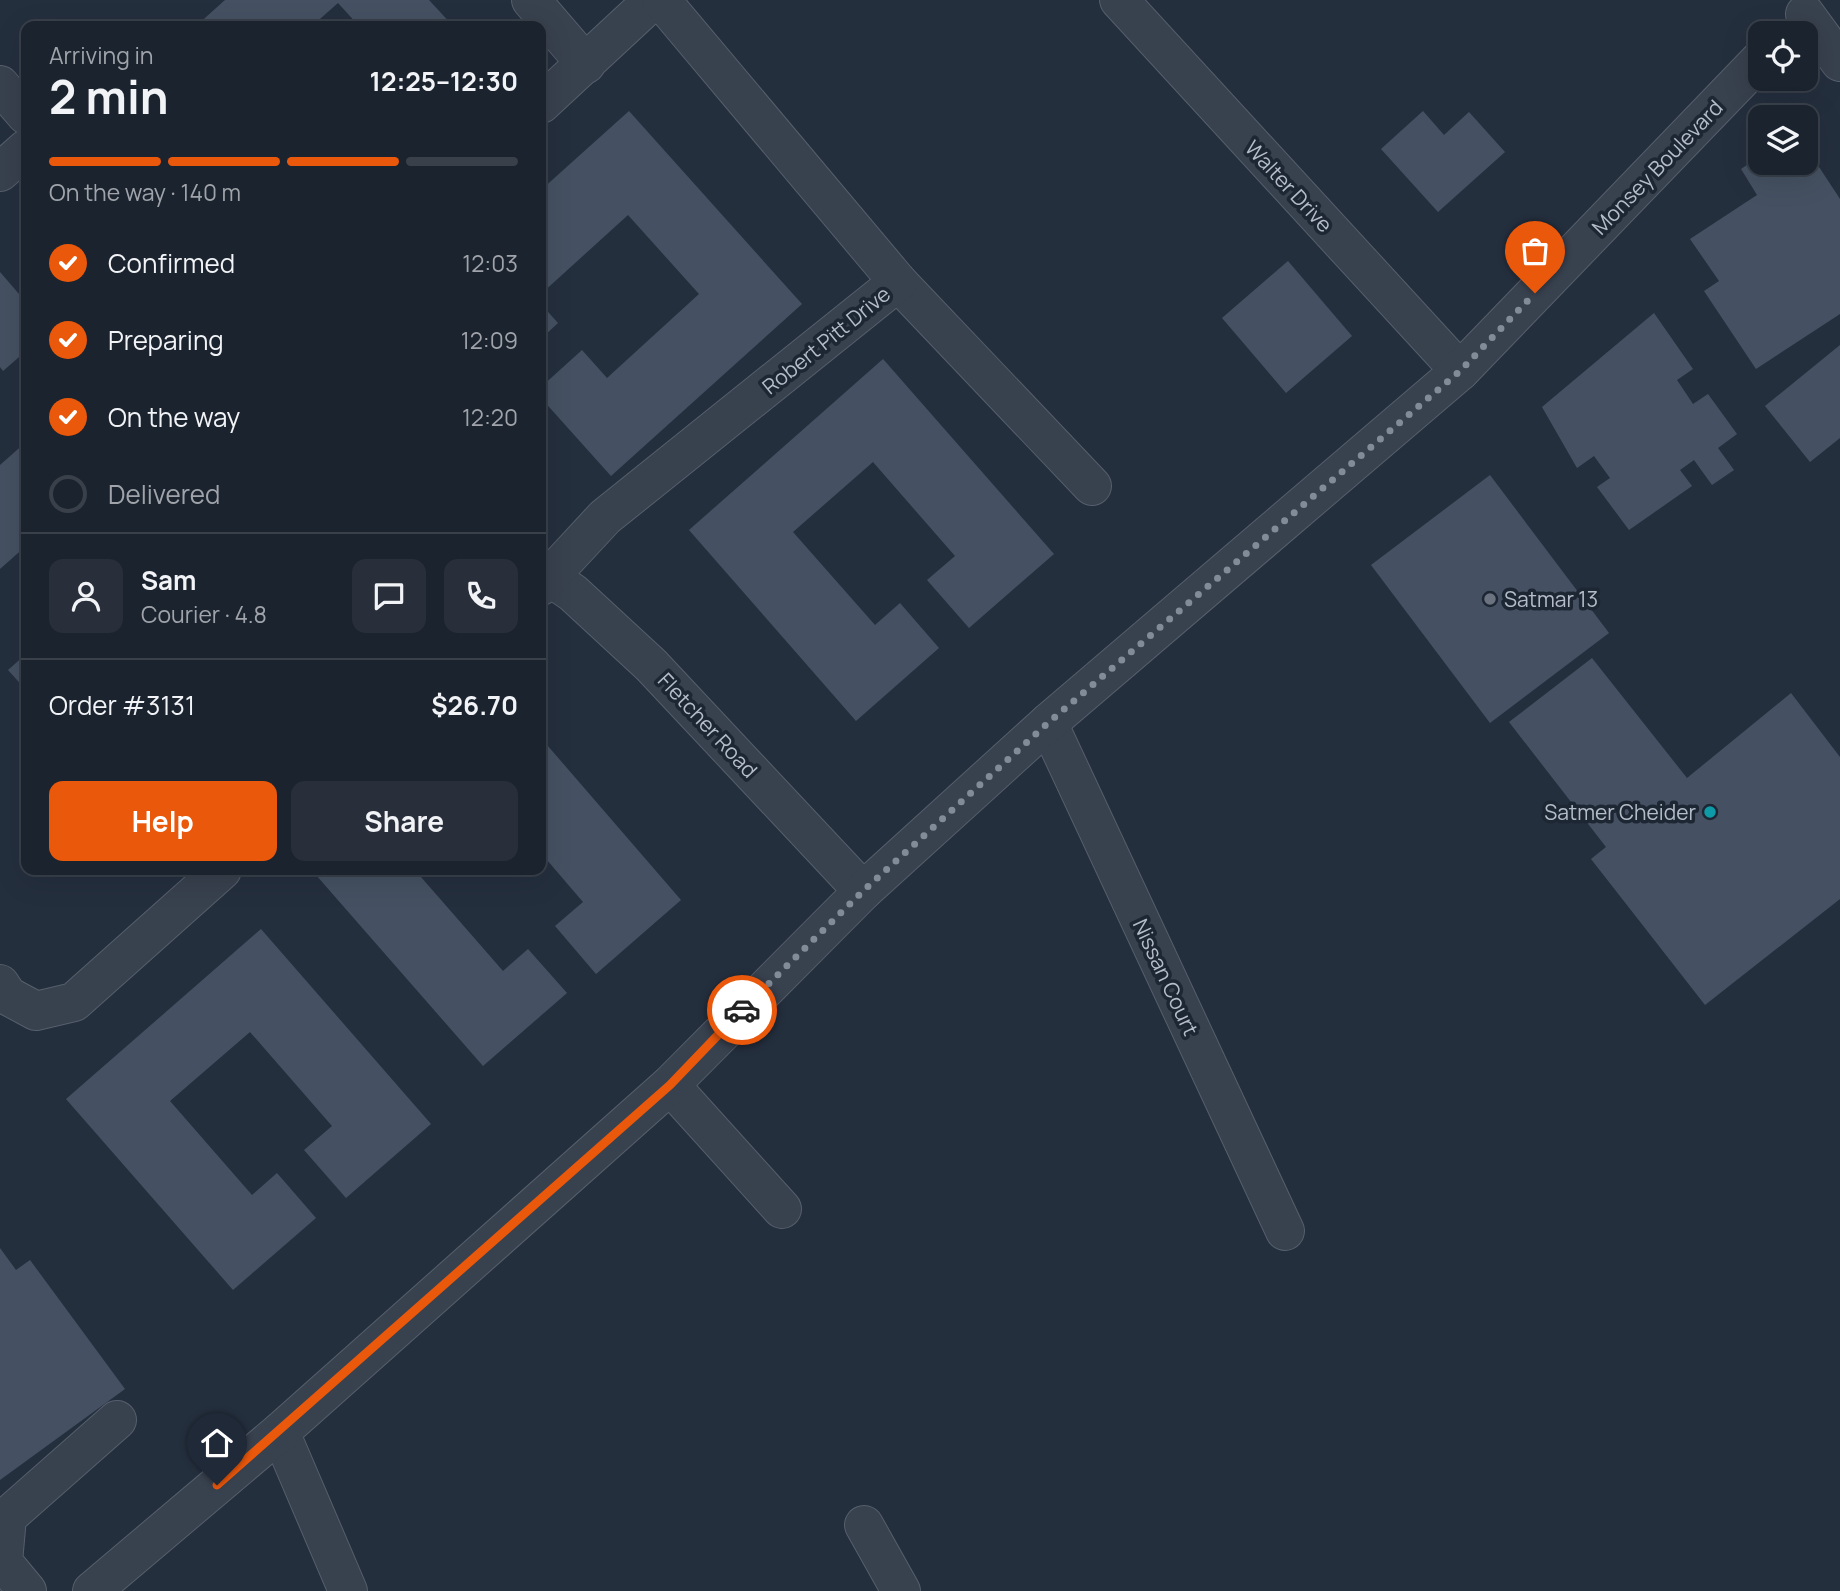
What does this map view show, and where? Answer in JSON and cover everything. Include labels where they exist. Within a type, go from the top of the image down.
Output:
[{"type":"street","points":[[531,0],[586,64]]},
{"type":"street","points":[[546,100],[653,0]]},
{"type":"street","name":"Robert Pitt Drive","points":[[546,576],[605,517],[898,282],[661,0]]},
{"type":"street","name":"Walter Drive","points":[[1119,0],[1460,371]]},
{"type":"street","points":[[1804,16],[1840,62]]},
{"type":"street","name":"Monsey Boulevard","points":[[92,1591],[280,1432],[670,1085],[863,891],[1048,723],[1460,371],[1748,72]]},
{"type":"street","points":[[0,85],[21,109]]},
{"type":"street","points":[[0,172],[21,153]]},
{"type":"street","points":[[898,282],[1092,486]]},
{"type":"street","name":"Fletcher Road","points":[[546,579],[573,593],[651,664],[863,891]]},
{"type":"street","name":"Nissan Court","points":[[1048,723],[1285,1231]]},
{"type":"street","points":[[0,985],[8,996],[36,1011],[74,1002],[216,875]]},
{"type":"street","points":[[670,1085],[782,1209]]},
{"type":"street","points":[[27,1591],[3,1562],[7,1517],[117,1420]]},
{"type":"street","points":[[280,1432],[348,1591]]},
{"type":"street","points":[[864,1525],[901,1591]]},
{"type":"building","points":[[225,0],[429,0],[448,21],[354,21],[338,3],[318,21],[202,21]]},
{"type":"building","points":[[629,111],[802,304],[611,476],[546,404],[546,382],[582,350],[607,378],[699,294],[628,215],[546,289],[546,186]]},
{"type":"building","points":[[1423,111],[1444,135],[1469,112],[1505,152],[1438,212],[1381,149]]},
{"type":"building","points":[[1748,164],[1748,175],[1818,175],[1818,165],[1840,199],[1840,314],[1756,369],[1704,291],[1719,281],[1690,239],[1757,195],[1741,169]]},
{"type":"building","points":[[1288,261],[1352,336],[1286,393],[1222,318]]},
{"type":"building","points":[[0,272],[21,296],[21,355],[3,371],[0,367]]},
{"type":"building","points":[[546,310],[558,323],[546,334]]},
{"type":"building","points":[[1654,313],[1693,369],[1677,380],[1693,404],[1708,394],[1737,434],[1718,448],[1734,470],[1712,485],[1694,460],[1680,470],[1692,486],[1629,530],[1597,487],[1610,478],[1594,456],[1577,468],[1542,407]]},
{"type":"building","points":[[1840,345],[1840,438],[1810,462],[1765,406]]},
{"type":"building","points":[[883,359],[1054,554],[969,628],[927,580],[955,556],[873,462],[793,532],[875,625],[900,603],[939,648],[856,721],[689,530]]},
{"type":"building","points":[[21,446],[21,550],[0,569],[0,465]]},
{"type":"building","name":"Satmar 13","points":[[1490,475],[1609,633],[1490,723],[1371,565]]},
{"type":"building","points":[[21,658],[21,684],[8,670]]},
{"type":"building","name":"Satmer Cheider","points":[[1592,658],[1687,778],[1791,693],[1840,757],[1840,899],[1705,1005],[1591,859],[1606,847],[1509,722]]},
{"type":"building","points":[[546,744],[681,900],[596,974],[555,926],[583,902],[546,859]]},
{"type":"building","points":[[316,875],[423,875],[421,877],[503,971],[528,949],[567,993],[483,1066]]},
{"type":"building","points":[[261,929],[431,1124],[346,1198],[304,1150],[332,1126],[250,1032],[170,1101],[252,1195],[277,1173],[316,1218],[233,1290],[66,1099]]},
{"type":"building","points":[[0,1248],[16,1270],[30,1260],[125,1389],[0,1480]]},
{"type":"way so far","points":[[742,1010],[863,891],[1048,723],[1460,371],[1535,293]]},
{"type":"place","name":"Satmar 13","points":[[1490,599]]},
{"type":"place","name":"Satmer Cheider","points":[[1710,812]]},
{"type":"route","points":[[217,1485],[670,1085],[742,1010]]}]
